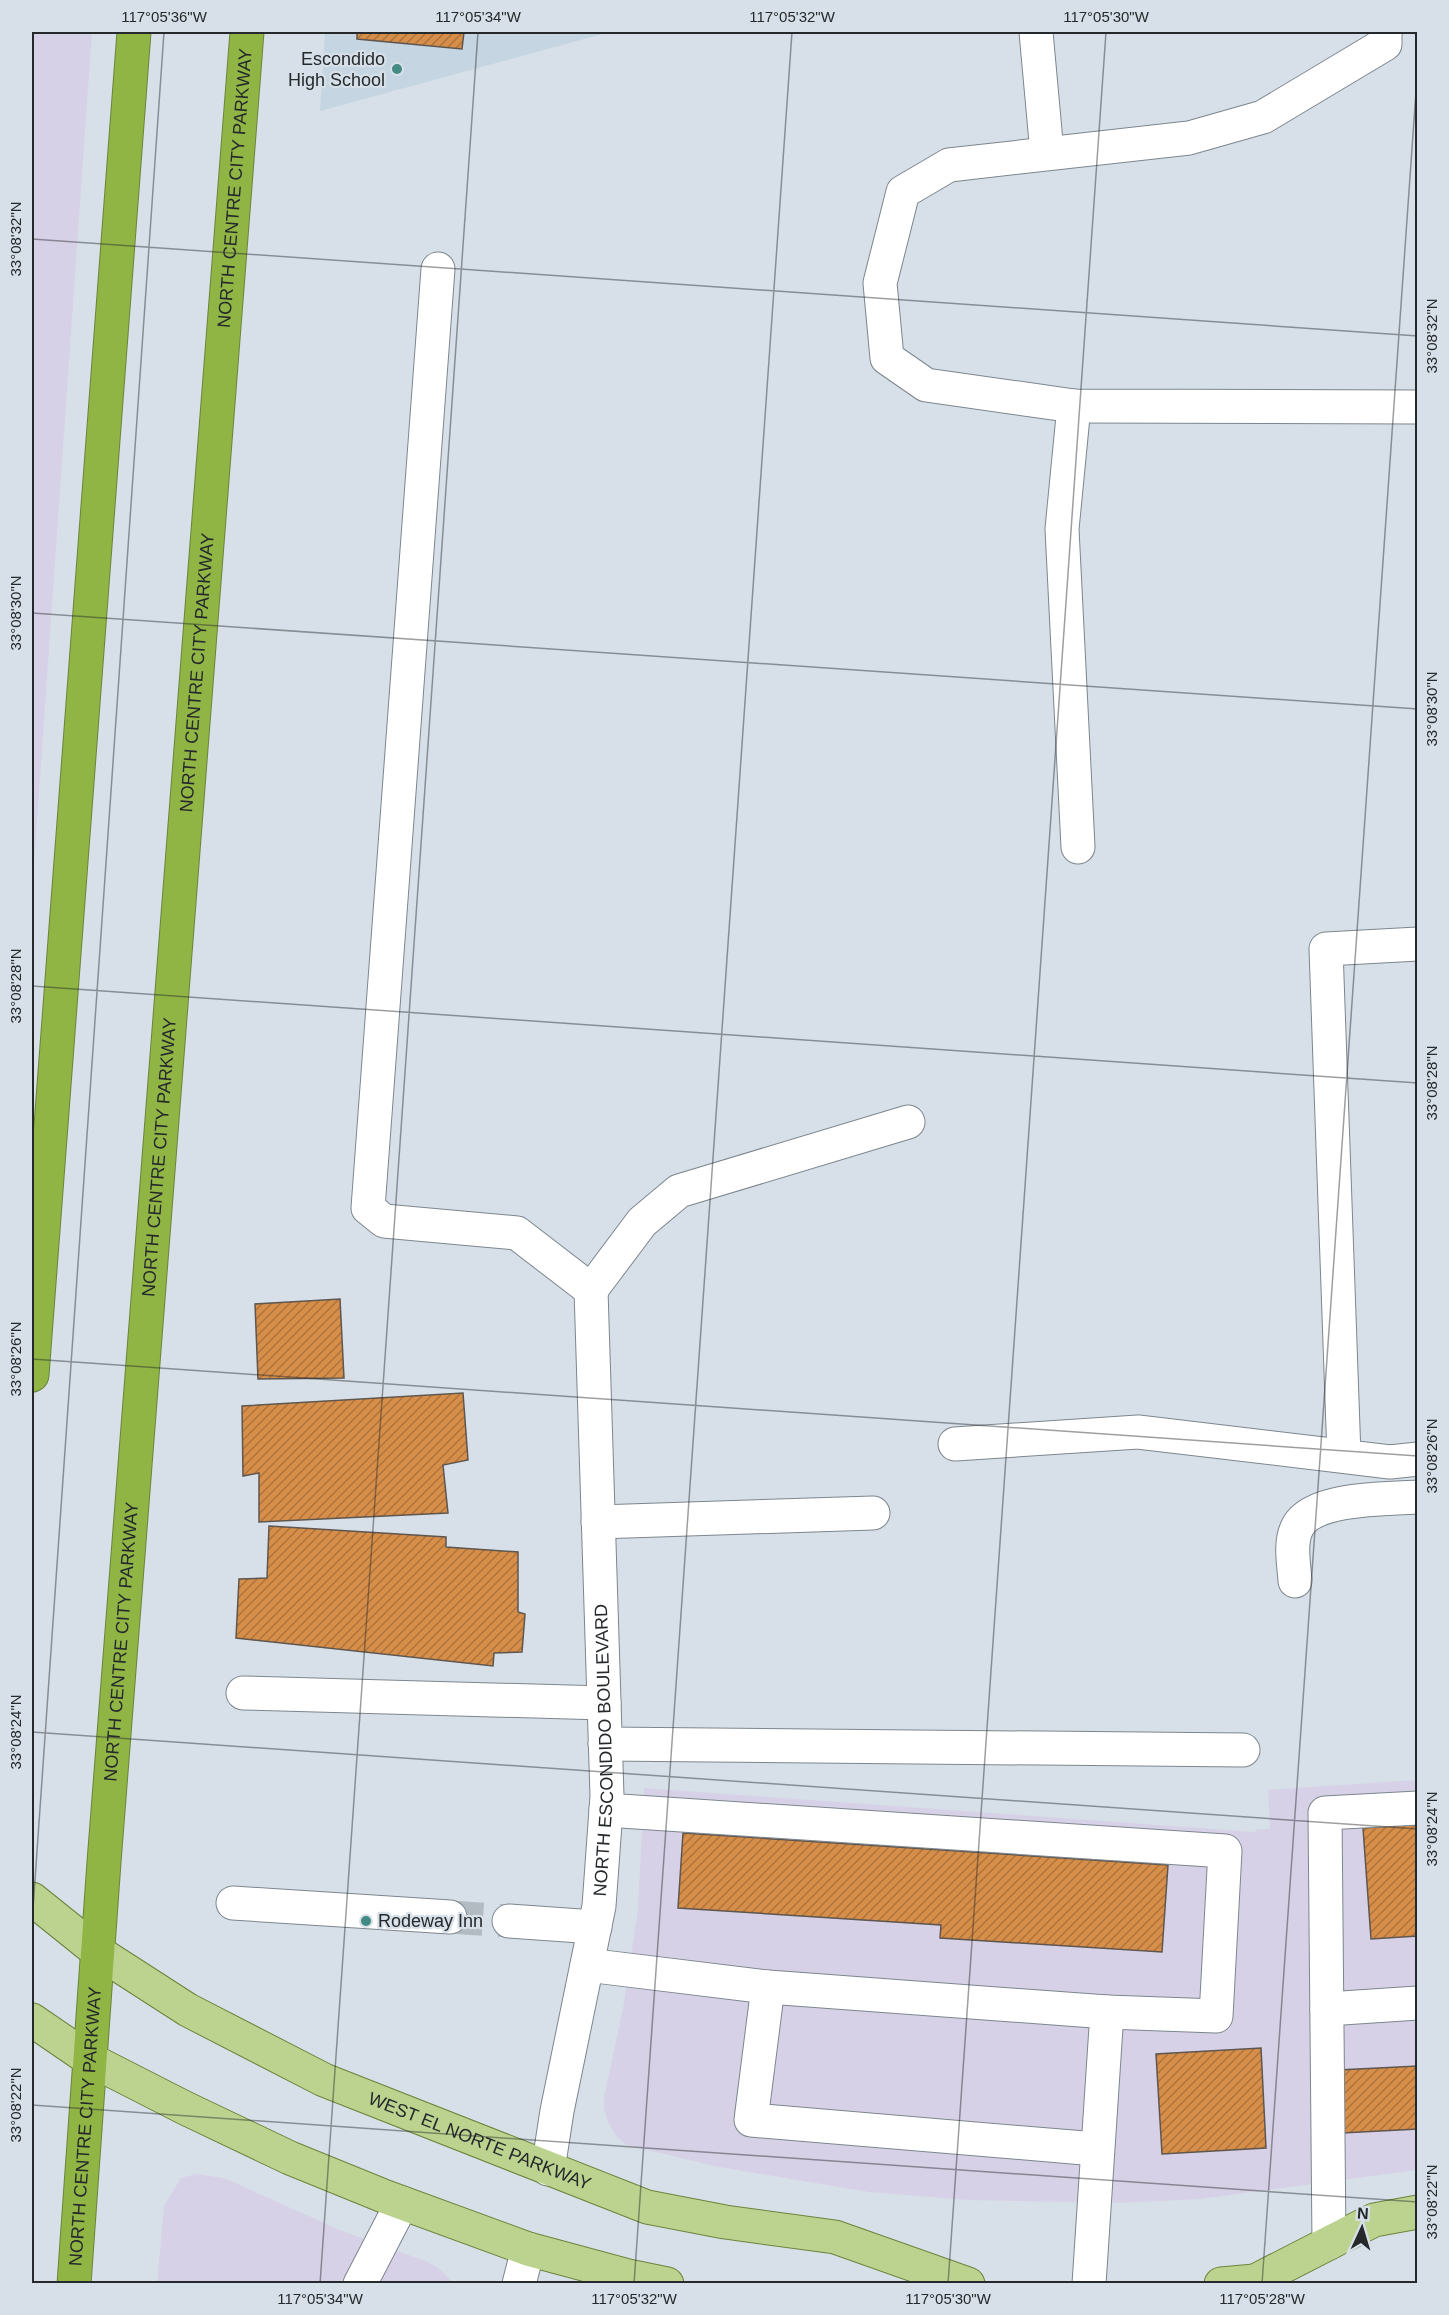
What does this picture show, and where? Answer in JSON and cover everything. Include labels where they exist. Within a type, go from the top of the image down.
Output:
[{"type":"highway","points":[[32,1375],[134,32]]},
{"type":"highway","name":"NORTH CENTRE CITY PARKWAY","points":[[74,2283],[89,2059],[247,32]]},
{"type":"main road","name":"WEST EL NORTE PARKWAY","points":[[32,1899],[98,1952],[188,2010],[309,2073],[646,2207],[725,2222],[836,2237],[968,2283]]},
{"type":"main road","points":[[32,2020],[89,2059],[291,2158],[402,2203],[528,2248],[628,2276],[667,2283]]},
{"type":"main road","points":[[1221,2283],[1260,2282],[1374,2220],[1418,2212]]},
{"type":"street","points":[[1036,32],[1047,153]]},
{"type":"street","points":[[1384,32],[1385,44],[1263,117],[1188,138],[949,165],[903,192],[880,283],[886,358],[926,385],[1074,406],[1418,407]]},
{"type":"street","points":[[438,269],[368,1208],[384,1221],[517,1233],[591,1290],[642,1222],[679,1191],[908,1122]]},
{"type":"street","points":[[1074,406],[1062,529],[1078,848]]},
{"type":"street","points":[[1344,1456],[1326,949],[1418,944]]},
{"type":"street","name":"NORTH ESCONDIDO BOULEVARD","points":[[548,2169],[555,2121],[599,1906],[606,1810],[591,1290]]},
{"type":"street","points":[[955,1444],[1138,1432],[1390,1462],[1418,1459]]},
{"type":"street","points":[[1295,1581],[1293,1546],[1298,1525],[1315,1510],[1353,1502],[1418,1497]]},
{"type":"street","points":[[598,1522],[873,1513]]},
{"type":"street","points":[[243,1693],[604,1703]]},
{"type":"street","points":[[605,1744],[1242,1750]]},
{"type":"street","points":[[1329,2243],[1325,1813],[1418,1808]]},
{"type":"street","points":[[587,1965],[768,1987],[1107,2012],[1216,2016],[1225,1851],[606,1810]]},
{"type":"street","points":[[233,1903],[450,1917]]},
{"type":"street","points":[[509,1922],[595,1927]]},
{"type":"street","points":[[768,1987],[751,2120],[1096,2149]]},
{"type":"street","points":[[1327,2010],[1418,2003]]},
{"type":"street","points":[[1089,2283],[1096,2149],[1107,2012]]},
{"type":"street","points":[[360,2283],[402,2203]]},
{"type":"street","points":[[519,2283],[528,2248]]},
{"type":"shaded area","points":[[32,32],[92,32],[32,893]]},
{"type":"shaded area","name":"Escondido High School","points":[[325,32],[610,32],[320,111]]},
{"type":"shaded area","points":[[1417,1780],[1417,2170],[1200,2199],[1119,2203],[969,2200],[869,2192],[714,2166],[627,2145],[616,2136],[608,2122],[604,2109],[604,2097],[623,2009],[638,1909],[644,1788],[1254,1832],[1258,1829],[1270,1829],[1268,1790]]},
{"type":"shaded area","points":[[196,2174],[224,2178],[342,2231],[428,2262],[441,2270],[453,2283],[157,2284],[164,2206],[181,2178]]},
{"type":"building","points":[[357,32],[464,32],[462,49],[357,39]]},
{"type":"building","points":[[340,1299],[344,1378],[258,1379],[255,1304]]},
{"type":"building","points":[[463,1393],[468,1460],[443,1465],[448,1513],[259,1522],[259,1473],[243,1476],[242,1406]]},
{"type":"building","points":[[269,1526],[446,1537],[446,1547],[518,1552],[518,1612],[525,1614],[522,1652],[494,1653],[493,1666],[236,1638],[239,1579],[267,1578]]},
{"type":"building","points":[[1418,1824],[1418,1936],[1371,1939],[1363,1828]]},
{"type":"building","points":[[683,1833],[1168,1865],[1162,1952],[940,1938],[941,1925],[678,1908]]},
{"type":"building","points":[[1261,2048],[1266,2148],[1162,2154],[1156,2054]]},
{"type":"building","points":[[1418,2066],[1418,2129],[1342,2133],[1338,2070]]},
{"type":"tunnel","points":[[450,1917],[509,1921]]},
{"type":"place","name":"Escondido High School","points":[[397,69]]},
{"type":"place","name":"Rodeway Inn","points":[[366,1921]]}]
